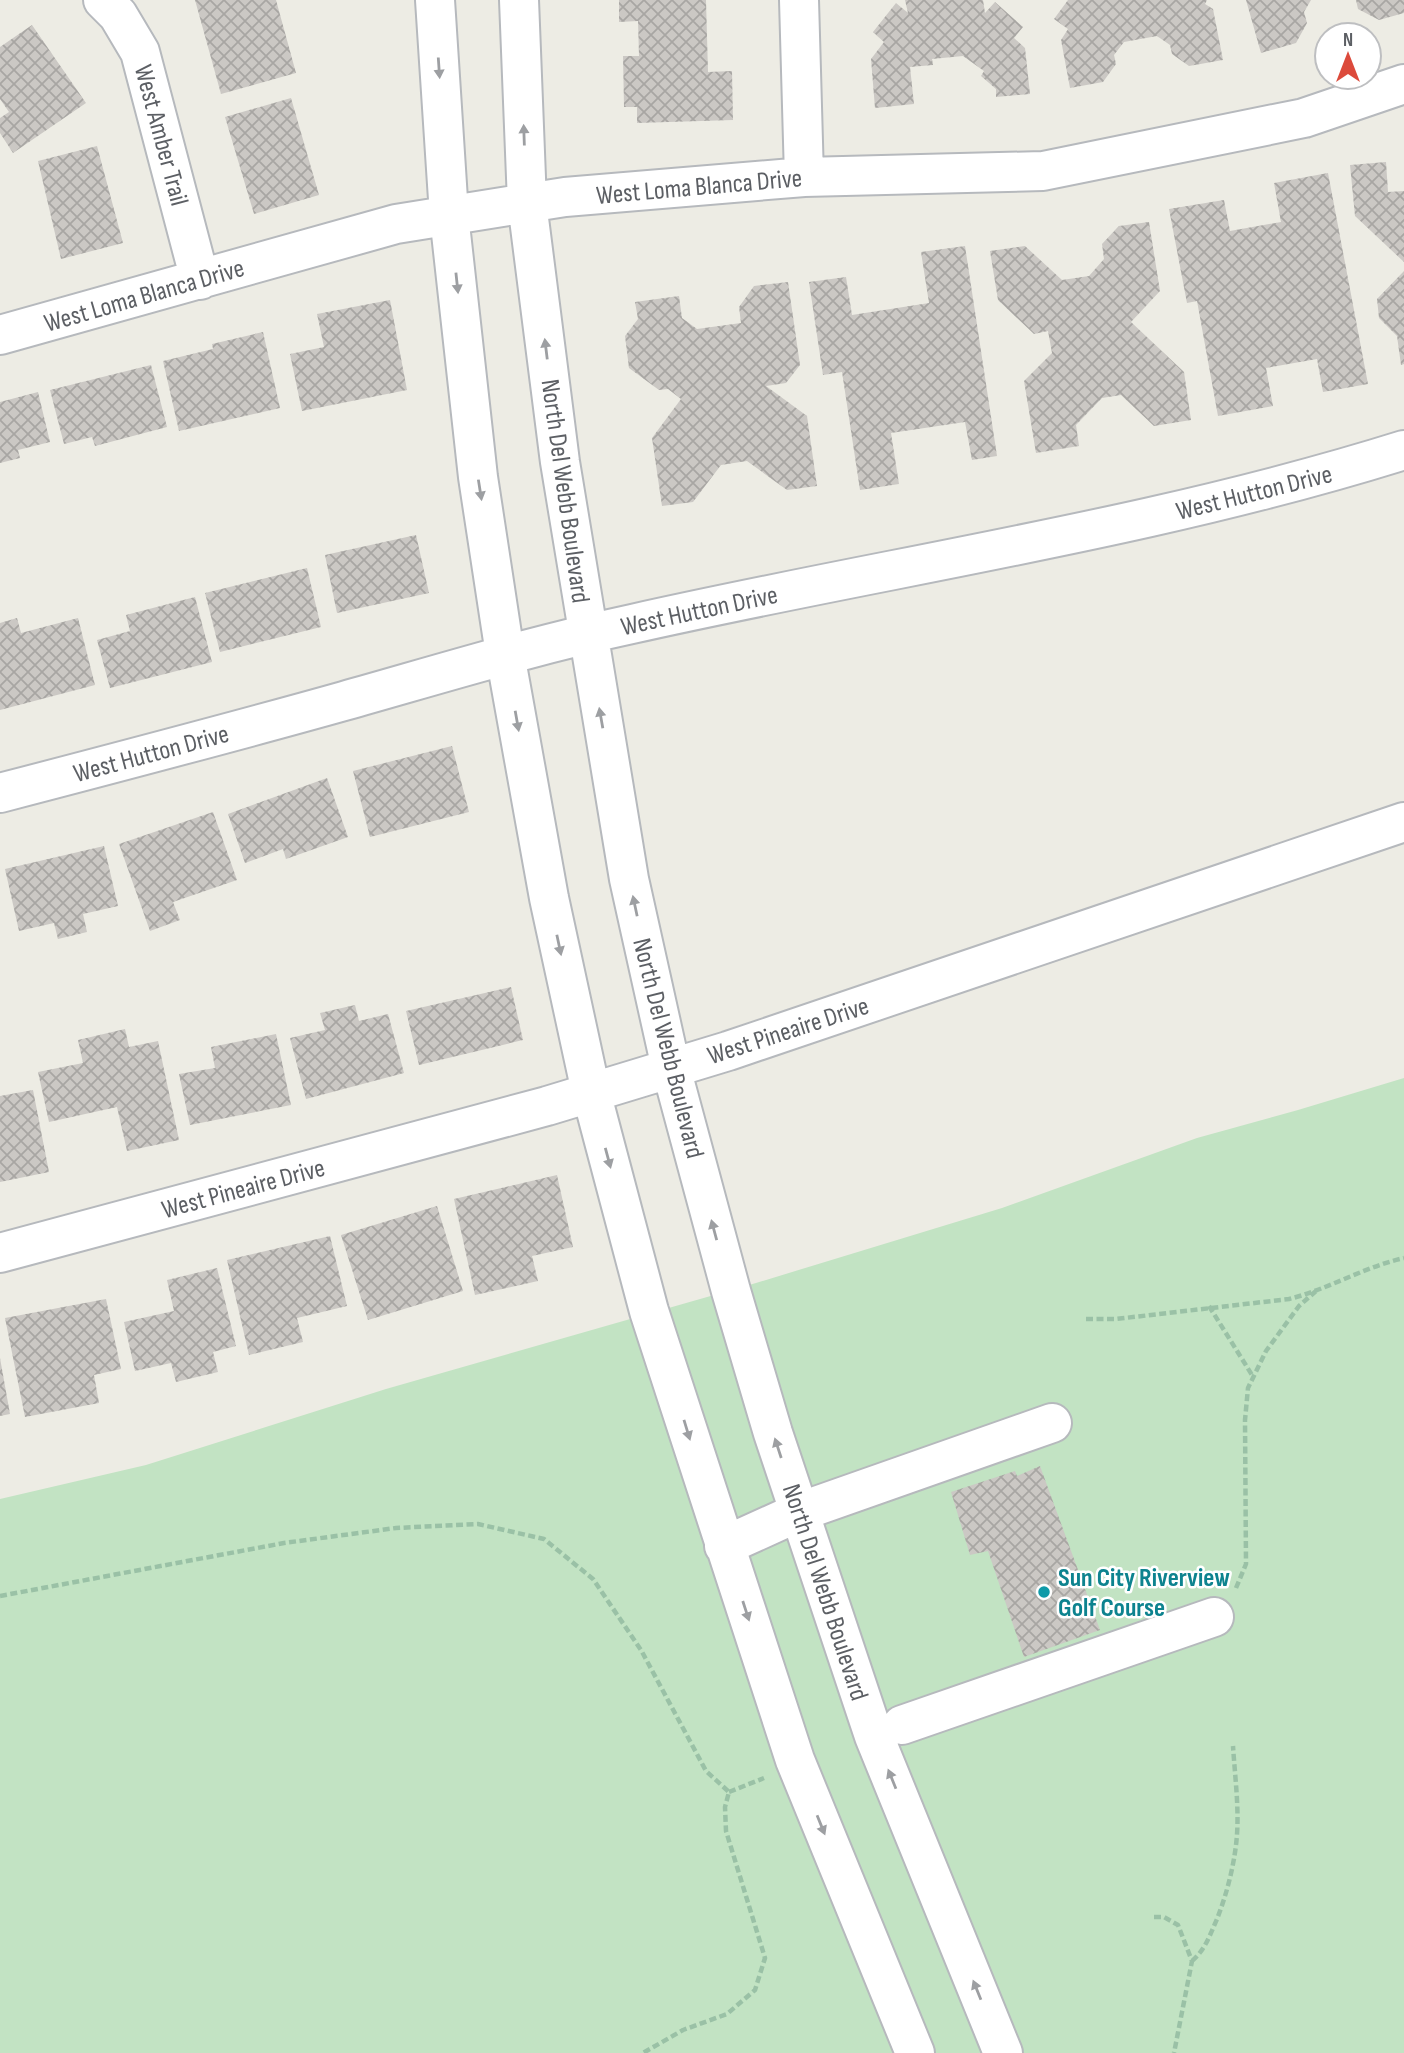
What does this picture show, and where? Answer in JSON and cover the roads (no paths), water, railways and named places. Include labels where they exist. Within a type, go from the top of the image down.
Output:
[{"type":"street","name":"West Amber Trail","points":[[103,0],[118,15],[140,52],[200,280]]},
{"type":"street","points":[[435,0],[449,215],[478,477],[505,654],[549,898],[591,1093],[649,1311],[795,1760],[915,2053]]},
{"type":"street","name":"North Del Webb Boulevard","points":[[519,0],[527,203],[560,462],[629,878],[671,1068],[731,1291],[799,1512],[874,1736],[1003,2053]]},
{"type":"street","points":[[799,0],[804,177]]},
{"type":"street","name":"West Loma Blanca Drive","points":[[0,335],[396,224],[565,197],[804,177],[1043,171],[1304,118],[1404,84]]},
{"type":"street","name":"West Hutton Drive","points":[[0,793],[316,709],[505,654],[587,634],[1205,506],[1404,450]]},
{"type":"street","name":"West Pineaire Drive","points":[[0,1253],[591,1093],[728,1051],[1404,822]]},
{"type":"street","points":[[724,1546],[799,1512],[1052,1423]]},
{"type":"street","points":[[902,1725],[1214,1617]]},
{"type":"place","name":"Sun City Riverview Golf Course","points":[[1044,1592]]}]
